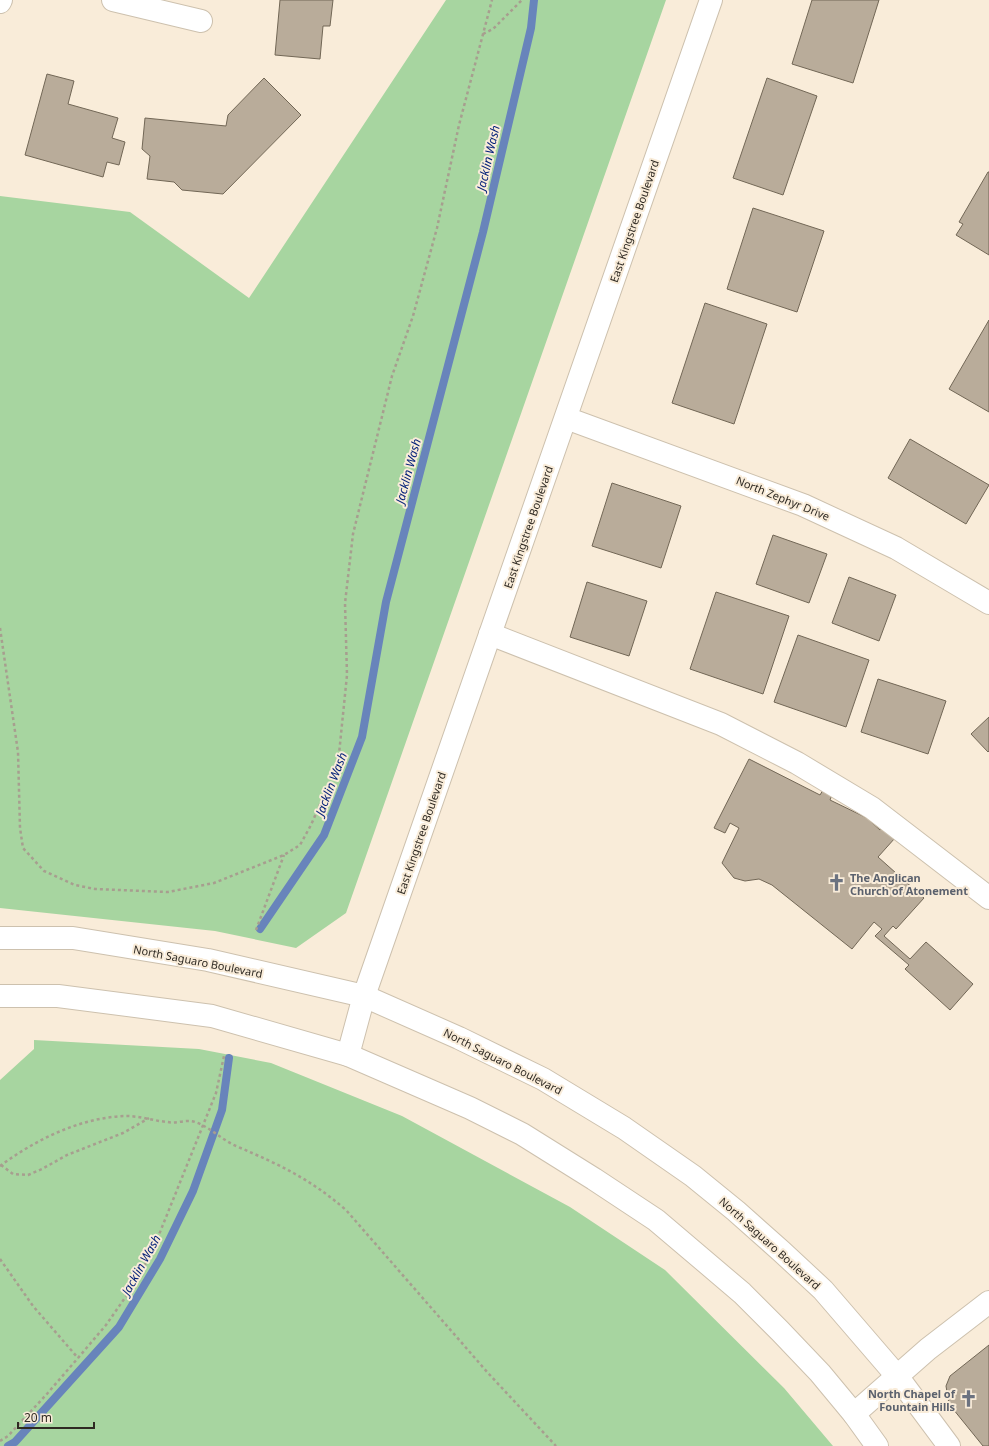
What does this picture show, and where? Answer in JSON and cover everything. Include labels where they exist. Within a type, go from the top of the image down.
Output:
[{"type":"main road","points":[[113,0],[201,21]]},
{"type":"main road","name":"East Kingstree Boulevard","points":[[348,1055],[364,996],[711,0]]},
{"type":"main road","name":"North Zephyr Drive","points":[[566,418],[803,505],[896,548],[987,597]]},
{"type":"main road","points":[[490,634],[720,724],[797,763],[872,808],[989,898]]},
{"type":"main road","name":"North Saguaro Boulevard","points":[[0,938],[74,938],[208,960],[364,996],[459,1038],[543,1079],[624,1128],[693,1176],[736,1211],[823,1290],[897,1376],[949,1446]]},
{"type":"main road","points":[[0,996],[58,996],[212,1016],[348,1055],[440,1094],[522,1134],[656,1220],[742,1293],[820,1373],[854,1414],[877,1446]]},
{"type":"main road","points":[[854,1414],[928,1349],[989,1302]]},
{"type":"path","points":[[0,628],[18,752],[20,828],[23,848],[44,871],[75,885],[95,889],[168,892],[214,883],[284,855],[300,845],[311,825],[332,777],[339,754],[347,675],[345,602],[353,534],[392,376],[413,316],[435,235],[459,125],[492,0]]},
{"type":"path","points":[[483,34],[493,29],[522,0]]},
{"type":"path","points":[[256,930],[284,855]]},
{"type":"path","points":[[0,1441],[8,1436],[78,1358],[106,1325],[136,1282],[157,1240],[216,1093],[224,1056]]},
{"type":"path","points":[[150,1118],[124,1133],[67,1155],[28,1175],[13,1174],[1,1165],[40,1141],[69,1128],[95,1120],[126,1116],[150,1118],[168,1123],[193,1121],[202,1125],[228,1143],[278,1163],[326,1192],[346,1210],[488,1373],[556,1446]]},
{"type":"path","points":[[0,1259],[34,1306],[78,1358]]},
{"type":"green space","points":[[446,0],[666,0],[346,913],[296,948],[215,931],[0,908],[0,196],[130,212],[249,298]]},
{"type":"green space","points":[[34,1040],[199,1049],[271,1063],[402,1116],[570,1207],[665,1270],[784,1388],[833,1446],[0,1446],[0,1080],[34,1049]]},
{"type":"building","points":[[280,0],[333,0],[330,26],[323,26],[320,59],[275,55]]},
{"type":"building","points":[[812,0],[879,0],[853,83],[792,64]]},
{"type":"building","points":[[47,74],[74,81],[68,104],[118,118],[112,138],[125,142],[119,165],[107,162],[103,177],[25,155]]},
{"type":"building","points":[[264,78],[301,115],[223,194],[182,190],[174,182],[147,179],[150,156],[142,149],[145,118],[226,126],[228,115]]},
{"type":"building","points":[[767,78],[817,96],[783,195],[733,178]]},
{"type":"building","points":[[988,172],[989,255],[956,235],[963,224],[959,222]]},
{"type":"building","points":[[753,208],[824,231],[797,312],[727,289]]},
{"type":"building","points":[[705,303],[767,324],[734,424],[672,403]]},
{"type":"building","points":[[989,320],[989,412],[949,389]]},
{"type":"building","points":[[910,439],[989,485],[966,524],[888,478]]},
{"type":"building","points":[[612,483],[681,506],[661,568],[592,546]]},
{"type":"building","points":[[773,535],[827,554],[809,603],[756,584]]},
{"type":"building","points":[[849,577],[896,595],[879,641],[832,623]]},
{"type":"building","points":[[587,582],[647,601],[629,656],[570,637]]},
{"type":"building","points":[[716,592],[789,616],[763,694],[690,669]]},
{"type":"building","points":[[798,635],[869,660],[846,727],[774,702]]},
{"type":"building","points":[[878,679],[946,701],[928,754],[861,732]]},
{"type":"building","points":[[989,717],[989,751],[988,752],[971,734]]},
{"type":"building","name":"The Anglican Church of Atonement","points":[[749,759],[820,795],[823,790],[832,795],[830,800],[867,818],[880,830],[883,827],[895,838],[878,857],[924,898],[896,929],[893,926],[884,936],[910,959],[926,942],[973,984],[950,1010],[905,969],[909,965],[875,936],[882,929],[874,922],[852,949],[772,885],[759,879],[745,881],[734,878],[722,863],[739,828],[730,823],[725,833],[714,828]]},
{"type":"building","name":"North Chapel of Fountain Hills","points":[[989,1345],[989,1446],[983,1446],[949,1404],[946,1386],[950,1376]]},
{"type":"waterway","name":"Jacklin Wash","points":[[260,929],[324,835],[362,737],[386,602],[483,232],[531,28],[534,0]]},
{"type":"waterway","name":"Jacklin Wash","points":[[8,1446],[15,1442],[119,1327],[160,1259],[193,1191],[222,1110],[229,1058]]},
{"type":"place","name":"The Anglican Church of Atonement","points":[[837,883]]},
{"type":"place","name":"North Chapel of Fountain Hills","points":[[968,1399]]}]
